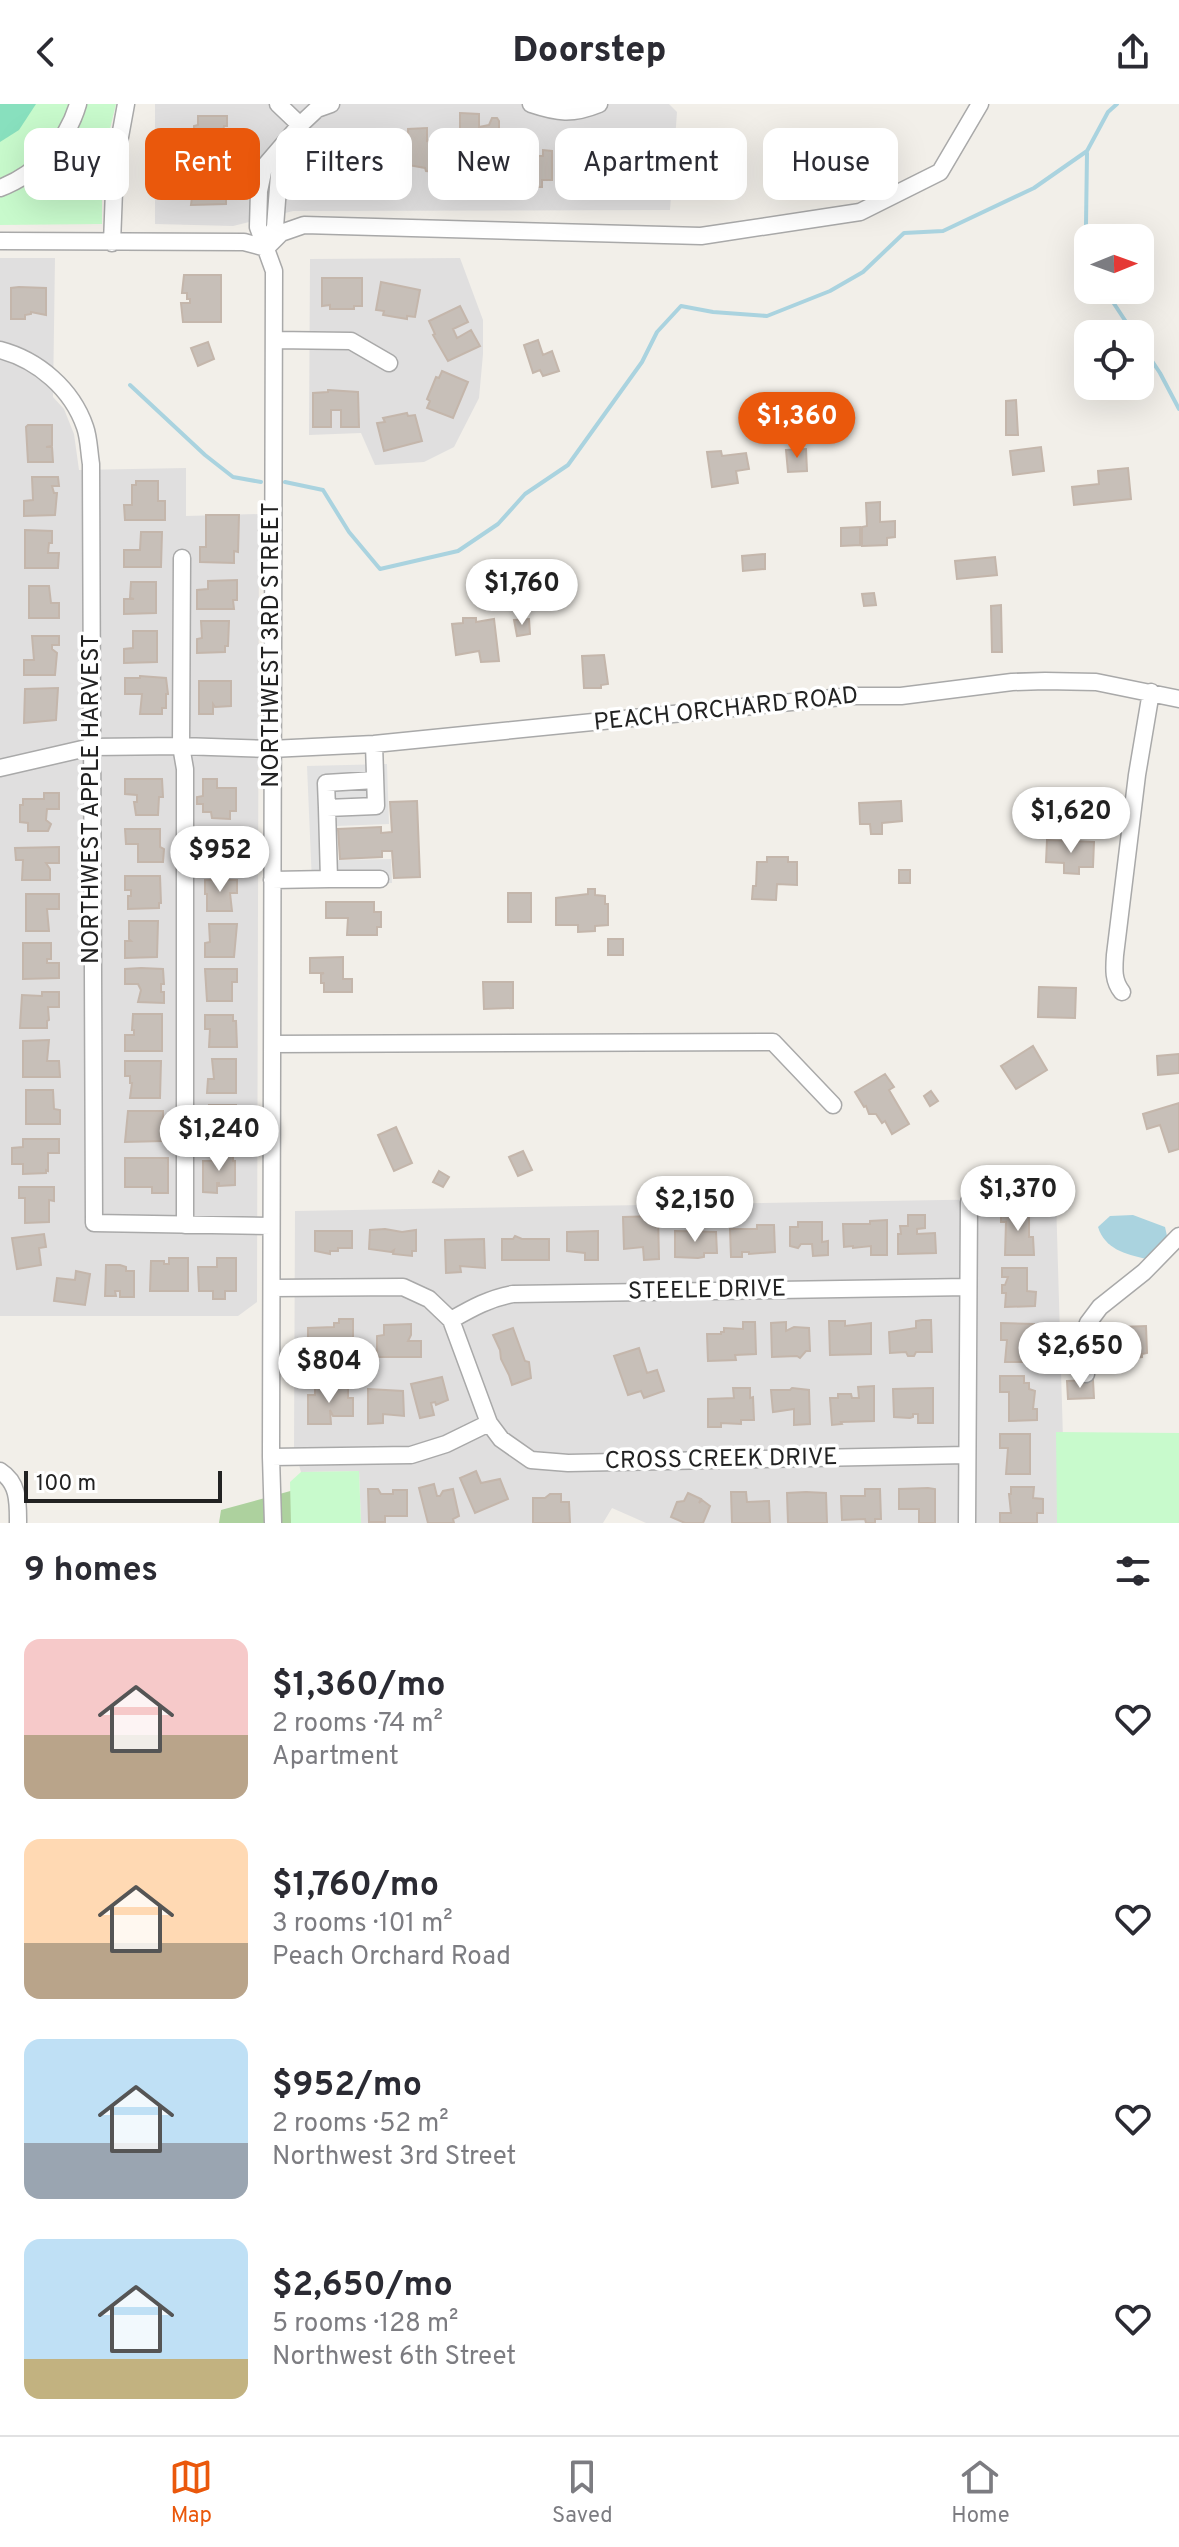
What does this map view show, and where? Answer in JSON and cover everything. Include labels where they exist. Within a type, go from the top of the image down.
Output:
[{"type":"street","points":[[0,188],[22,178],[42,162],[74,119],[78,104]]},
{"type":"street","points":[[112,243],[115,164],[126,104]]},
{"type":"street","points":[[278,104],[300,125]]},
{"type":"street","points":[[266,248],[275,227],[281,148],[317,109],[331,104]]},
{"type":"street","points":[[531,104],[557,112],[572,112],[599,104]]},
{"type":"street","points":[[266,248],[281,233],[304,225],[701,236],[860,212],[940,172],[980,104]]},
{"type":"street","points":[[0,241],[244,242],[266,248]]},
{"type":"street","name":"NORTHWEST 3RD STREET","points":[[266,248],[274,271],[271,749],[273,1523]]},
{"type":"street","points":[[274,340],[351,341],[389,363]]},
{"type":"street","name":"NORTHWEST APPLE HARVEST","points":[[0,350],[39,367],[58,383],[75,406],[85,427],[91,464],[94,1223],[185,1225]]},
{"type":"street","points":[[182,558],[185,1225],[271,1226]]},
{"type":"street","name":"PEACH ORCHARD ROAD","points":[[0,768],[91,747],[271,749],[374,744],[852,696],[901,696],[1012,682],[1096,682],[1179,699]]},
{"type":"street","points":[[1122,992],[1114,971],[1115,955],[1137,775],[1151,692]]},
{"type":"street","points":[[327,808],[376,806],[374,744]]},
{"type":"street","points":[[329,879],[326,783],[375,780]]},
{"type":"street","points":[[272,880],[380,879]]},
{"type":"street","points":[[272,1044],[773,1042],[833,1105]]},
{"type":"street","points":[[967,1523],[969,1202]]},
{"type":"street","points":[[1086,1374],[1078,1350],[1088,1323],[1100,1307],[1144,1272],[1179,1236]]},
{"type":"street","points":[[271,1457],[411,1455],[446,1444],[489,1423],[451,1320],[429,1299],[403,1287],[272,1288]]},
{"type":"street","name":"STEELE DRIVE","points":[[451,1320],[480,1303],[513,1294],[968,1287]]},
{"type":"street","name":"CROSS CREEK DRIVE","points":[[489,1423],[501,1439],[531,1460],[568,1463],[967,1455]]},
{"type":"street","points":[[0,1471],[14,1484],[18,1497],[18,1523]]},
{"type":"shaded area","points":[[155,104],[669,104],[677,112],[676,128],[555,128],[555,200],[671,200],[670,210],[293,211],[233,226],[155,224],[155,200],[260,200],[260,128],[155,128]]},
{"type":"shaded area","points":[[0,258],[55,258],[53,397],[64,409],[74,434],[79,470],[186,468],[186,516],[259,514],[257,1302],[238,1316],[0,1316]]},
{"type":"shaded area","points":[[460,258],[483,320],[483,354],[479,398],[454,447],[424,462],[375,465],[361,433],[309,435],[310,259]]},
{"type":"shaded area","points":[[387,764],[389,824],[337,826],[337,860],[391,859],[392,883],[312,883],[307,766]]},
{"type":"shaded area","points":[[1056,1198],[1063,1439],[1062,1523],[646,1523],[612,1508],[603,1523],[361,1523],[359,1471],[301,1472],[294,1448],[295,1211]]},
{"type":"green space","points":[[0,104],[116,104],[110,128],[24,128],[24,200],[102,200],[102,224],[0,225]]},
{"type":"green space","points":[[0,104],[36,104],[19,130],[0,142]]},
{"type":"green space","points":[[1056,1432],[1179,1433],[1179,1523],[1057,1523]]},
{"type":"green space","points":[[359,1471],[361,1523],[291,1523],[290,1482],[301,1472]]},
{"type":"green space","points":[[294,1490],[335,1523],[219,1523],[221,1510]]},
{"type":"water","points":[[1133,1215],[1165,1227],[1167,1236],[1158,1250],[1146,1259],[1111,1245],[1098,1227],[1110,1216]]},
{"type":"building","points":[[460,113],[479,114],[479,127],[489,125],[492,118],[499,121],[499,128],[460,128]]},
{"type":"building","points":[[198,116],[227,116],[227,126],[224,128],[194,128],[198,125]]},
{"type":"building","points":[[427,128],[428,171],[412,166],[412,129]]},
{"type":"building","points":[[543,150],[552,151],[552,180],[542,180],[542,187],[539,187],[539,156],[543,156]]},
{"type":"building","points":[[192,200],[226,200],[226,204],[191,205]]},
{"type":"building","points":[[184,275],[221,275],[221,322],[183,322],[181,303],[190,303],[187,293],[182,293]]},
{"type":"building","points":[[322,278],[362,278],[362,306],[330,309],[330,305],[322,306]]},
{"type":"building","points":[[381,282],[420,290],[415,317],[407,316],[407,319],[383,315],[384,311],[376,310]]},
{"type":"building","points":[[11,288],[46,288],[46,315],[31,312],[25,315],[25,319],[11,319]]},
{"type":"building","points":[[460,306],[468,322],[453,329],[457,338],[471,330],[480,346],[448,361],[429,321]]},
{"type":"building","points":[[538,340],[543,355],[552,351],[559,371],[543,376],[540,370],[533,373],[524,345]]},
{"type":"building","points":[[208,342],[214,359],[198,366],[191,348]]},
{"type":"building","points":[[442,371],[468,382],[453,418],[427,408],[430,401],[427,399],[436,377],[439,378]]},
{"type":"building","points":[[328,390],[358,392],[359,427],[341,427],[341,410],[331,410],[331,427],[313,427],[313,393]]},
{"type":"building","points":[[1016,400],[1018,435],[1006,435],[1006,401]]},
{"type":"building","points":[[407,413],[408,416],[415,415],[422,441],[384,451],[377,423],[385,422],[383,418]]},
{"type":"building","points":[[28,425],[52,425],[52,446],[46,447],[52,447],[53,462],[28,462]]},
{"type":"building","points":[[1041,447],[1044,471],[1013,475],[1010,451]]},
{"type":"building","points":[[806,449],[807,471],[788,472],[786,450]]},
{"type":"building","points":[[721,451],[722,456],[746,453],[749,469],[736,471],[738,483],[712,487],[707,452]]},
{"type":"building","points":[[1128,468],[1131,499],[1074,505],[1072,487],[1099,484],[1098,471]]},
{"type":"building","points":[[32,477],[58,477],[59,486],[52,486],[54,493],[57,493],[55,515],[24,516],[24,501],[33,500]]},
{"type":"building","points":[[136,481],[158,481],[158,501],[165,501],[165,520],[125,520],[124,505],[132,505],[132,485],[136,485]]},
{"type":"building","points":[[880,502],[880,522],[895,521],[895,537],[887,538],[887,545],[862,546],[862,527],[867,526],[866,503]]},
{"type":"building","points":[[206,515],[239,515],[238,552],[234,551],[234,563],[200,562],[200,547],[206,547]]},
{"type":"building","points":[[860,527],[860,545],[841,546],[841,528]]},
{"type":"building","points":[[25,530],[52,531],[48,553],[59,553],[58,568],[25,568]]},
{"type":"building","points":[[141,532],[162,532],[161,567],[124,567],[124,550],[140,550]]},
{"type":"building","points":[[765,554],[765,569],[743,571],[742,556]]},
{"type":"building","points":[[995,557],[997,575],[957,579],[955,561]]},
{"type":"building","points":[[237,580],[234,609],[197,609],[197,590],[208,589],[208,581]]},
{"type":"building","points":[[131,582],[156,582],[156,613],[124,614],[124,599],[134,599],[130,598]]},
{"type":"building","points":[[29,586],[49,586],[51,603],[59,603],[59,618],[29,618]]},
{"type":"building","points":[[874,593],[876,605],[864,606],[862,594]]},
{"type":"building","points":[[1001,605],[1002,652],[992,652],[991,606]]},
{"type":"building","points":[[463,618],[476,618],[476,622],[494,619],[499,661],[481,662],[479,651],[456,655],[452,624],[463,623]]},
{"type":"building","points":[[529,619],[530,634],[517,636],[514,620]]},
{"type":"building","points":[[201,621],[229,621],[225,652],[197,653],[197,639],[202,638]]},
{"type":"building","points":[[133,631],[157,631],[157,662],[124,663],[124,649],[133,648]]},
{"type":"building","points":[[32,636],[59,636],[59,645],[52,645],[57,653],[55,675],[24,675],[24,660],[34,660]]},
{"type":"building","points":[[604,655],[608,684],[601,685],[601,688],[584,688],[582,656]]},
{"type":"building","points":[[125,678],[166,678],[168,694],[162,714],[140,714],[142,694],[125,694]]},
{"type":"building","points":[[199,681],[231,681],[231,706],[215,707],[213,704],[213,714],[199,714]]},
{"type":"building","points":[[58,688],[56,720],[24,723],[25,689]]},
{"type":"building","points":[[125,779],[162,779],[163,797],[159,797],[158,815],[136,815],[134,802],[137,802],[137,795],[125,794]]},
{"type":"building","points":[[203,779],[217,779],[217,788],[236,788],[236,811],[230,811],[230,819],[212,818],[211,812],[203,812],[203,804],[197,804],[197,797],[203,796]]},
{"type":"building","points":[[44,793],[59,793],[59,809],[47,809],[46,820],[51,824],[48,831],[28,831],[28,823],[20,822],[20,805],[23,805],[23,799],[44,799]]},
{"type":"building","points":[[417,801],[420,877],[394,878],[392,851],[382,851],[382,857],[340,859],[338,829],[381,827],[381,833],[392,832],[390,802]]},
{"type":"building","points":[[901,801],[902,821],[882,823],[882,834],[871,834],[870,824],[860,824],[859,803]]},
{"type":"building","points":[[125,829],[160,829],[163,862],[138,862],[138,844],[126,844]]},
{"type":"building","points":[[210,834],[237,835],[233,867],[205,867],[205,853],[211,853]]},
{"type":"building","points":[[1047,840],[1094,842],[1093,867],[1079,867],[1079,874],[1064,873],[1064,863],[1046,862]]},
{"type":"building","points":[[59,847],[59,863],[46,863],[50,869],[50,880],[22,880],[23,860],[16,860],[15,848]]},
{"type":"building","points":[[767,857],[788,857],[788,862],[797,862],[797,885],[777,884],[776,900],[752,899],[757,862],[767,862]]},
{"type":"building","points":[[899,870],[910,870],[910,883],[899,883]]},
{"type":"building","points":[[125,876],[160,876],[159,908],[128,909],[131,890],[125,890]]},
{"type":"building","points":[[205,880],[237,880],[237,893],[230,893],[232,911],[207,911]]},
{"type":"building","points":[[588,889],[595,889],[595,895],[605,896],[608,925],[595,926],[595,931],[578,932],[578,925],[556,925],[556,898],[588,894]]},
{"type":"building","points":[[508,893],[531,893],[531,922],[508,922]]},
{"type":"building","points":[[26,894],[59,894],[59,909],[47,909],[49,931],[26,931]]},
{"type":"building","points":[[326,902],[374,902],[374,912],[381,912],[381,927],[377,927],[377,935],[347,935],[348,918],[326,918]]},
{"type":"building","points":[[129,921],[158,921],[157,957],[125,958],[125,941],[131,941]]},
{"type":"building","points":[[209,924],[237,924],[234,957],[205,957],[205,943],[210,942]]},
{"type":"building","points":[[608,939],[623,939],[623,955],[608,955]]},
{"type":"building","points":[[23,943],[51,943],[51,959],[47,959],[47,963],[59,963],[59,978],[23,979]]},
{"type":"building","points":[[343,957],[343,979],[352,979],[352,992],[324,992],[321,974],[324,973],[310,973],[310,958]]},
{"type":"building","points":[[125,969],[163,969],[161,992],[164,992],[164,1003],[138,1002],[141,990],[138,984],[125,984]]},
{"type":"building","points":[[205,969],[237,969],[237,982],[232,982],[232,1001],[207,1001]]},
{"type":"building","points":[[483,982],[513,982],[513,1008],[484,1009]]},
{"type":"building","points":[[1039,987],[1076,988],[1075,1018],[1038,1017]]},
{"type":"building","points":[[42,992],[59,992],[59,1007],[48,1007],[47,1028],[20,1028],[22,995],[42,996]]},
{"type":"building","points":[[133,1014],[162,1014],[162,1051],[125,1051],[125,1035],[134,1035]]},
{"type":"building","points":[[205,1015],[233,1015],[237,1047],[209,1047],[210,1029],[205,1029]]},
{"type":"building","points":[[49,1040],[47,1061],[59,1061],[60,1077],[23,1077],[23,1041]]},
{"type":"building","points":[[1033,1046],[1047,1070],[1016,1089],[1001,1066]]},
{"type":"building","points":[[1179,1054],[1179,1073],[1158,1075],[1157,1056]]},
{"type":"building","points":[[212,1059],[236,1059],[236,1093],[207,1093],[208,1079],[214,1079]]},
{"type":"building","points":[[125,1061],[161,1061],[160,1098],[130,1098],[132,1083],[130,1076],[125,1076]]},
{"type":"building","points":[[885,1074],[894,1087],[889,1090],[909,1124],[892,1134],[885,1121],[882,1123],[876,1114],[869,1114],[855,1092]]},
{"type":"building","points":[[26,1090],[53,1090],[54,1109],[60,1110],[60,1124],[26,1124]]},
{"type":"building","points":[[931,1091],[938,1101],[930,1106],[924,1096]]},
{"type":"building","points":[[1179,1103],[1179,1149],[1169,1152],[1160,1125],[1147,1129],[1143,1114]]},
{"type":"building","points":[[209,1105],[236,1105],[237,1137],[204,1137],[205,1123],[210,1123]]},
{"type":"building","points":[[128,1111],[163,1111],[163,1141],[125,1142]]},
{"type":"building","points":[[396,1127],[412,1163],[394,1171],[378,1135]]},
{"type":"building","points":[[23,1139],[59,1139],[59,1153],[48,1153],[46,1173],[23,1174],[23,1164],[12,1164],[12,1148],[23,1147]]},
{"type":"building","points":[[523,1151],[532,1170],[518,1176],[509,1157]]},
{"type":"building","points":[[218,1154],[233,1154],[235,1185],[219,1186],[217,1183],[217,1193],[203,1192],[203,1161],[218,1161]]},
{"type":"building","points":[[125,1158],[168,1158],[168,1193],[152,1193],[152,1187],[125,1187]]},
{"type":"building","points":[[439,1171],[449,1177],[443,1187],[433,1182]]},
{"type":"building","points":[[19,1187],[54,1187],[54,1201],[49,1200],[49,1222],[25,1223],[25,1198],[19,1198]]},
{"type":"building","points":[[1001,1210],[1029,1211],[1029,1237],[1033,1237],[1034,1255],[1005,1255],[1006,1222],[1001,1222]]},
{"type":"building","points":[[908,1215],[925,1215],[925,1228],[917,1229],[917,1234],[935,1233],[936,1253],[898,1254],[900,1226],[908,1226]]},
{"type":"building","points":[[658,1216],[659,1259],[644,1260],[643,1247],[624,1249],[623,1217]]},
{"type":"building","points":[[887,1220],[887,1255],[871,1255],[871,1246],[844,1247],[843,1224],[870,1224],[870,1221]]},
{"type":"building","points":[[798,1222],[822,1222],[822,1242],[828,1241],[828,1255],[813,1256],[812,1244],[801,1244],[798,1248],[790,1246],[790,1227],[798,1227]]},
{"type":"building","points":[[757,1225],[774,1225],[775,1252],[742,1252],[742,1257],[731,1257],[730,1229],[757,1229]]},
{"type":"building","points":[[370,1230],[402,1232],[416,1230],[416,1251],[412,1251],[412,1256],[393,1254],[394,1250],[369,1249]]},
{"type":"building","points":[[315,1231],[352,1231],[352,1248],[338,1248],[330,1254],[315,1251]]},
{"type":"building","points":[[598,1231],[598,1260],[585,1260],[585,1253],[567,1251],[567,1232]]},
{"type":"building","points":[[675,1231],[716,1232],[717,1253],[704,1253],[704,1257],[698,1258],[675,1257]]},
{"type":"building","points":[[44,1234],[46,1247],[39,1248],[41,1265],[17,1269],[12,1238]]},
{"type":"building","points":[[515,1236],[549,1239],[549,1260],[502,1260],[502,1239],[513,1239]]},
{"type":"building","points":[[484,1239],[485,1268],[460,1266],[461,1272],[446,1273],[445,1240]]},
{"type":"building","points":[[169,1258],[188,1258],[188,1291],[150,1291],[151,1261],[169,1264]]},
{"type":"building","points":[[217,1258],[236,1258],[236,1291],[225,1291],[225,1299],[213,1299],[213,1291],[199,1291],[198,1267],[217,1267]]},
{"type":"building","points":[[106,1265],[120,1265],[126,1267],[126,1271],[134,1271],[134,1297],[120,1297],[120,1291],[115,1291],[116,1296],[105,1296]]},
{"type":"building","points":[[1002,1268],[1027,1268],[1027,1291],[1036,1292],[1035,1306],[1005,1307],[1006,1293],[1002,1293],[1002,1285],[1008,1277],[1002,1277]]},
{"type":"building","points":[[76,1271],[90,1274],[85,1305],[54,1301],[57,1278],[75,1280]]},
{"type":"building","points":[[339,1319],[353,1319],[353,1348],[322,1348],[322,1343],[308,1343],[308,1328],[334,1327]]},
{"type":"building","points":[[931,1320],[932,1352],[916,1352],[914,1356],[908,1356],[906,1352],[890,1353],[889,1332],[916,1328],[916,1321]]},
{"type":"building","points":[[829,1321],[845,1321],[845,1326],[871,1323],[871,1354],[830,1355]]},
{"type":"building","points":[[743,1322],[755,1322],[756,1354],[735,1355],[736,1360],[708,1361],[707,1334],[721,1334],[724,1328],[743,1329]]},
{"type":"building","points":[[786,1322],[786,1331],[794,1327],[809,1328],[810,1351],[800,1358],[772,1357],[771,1323]]},
{"type":"building","points":[[1001,1323],[1034,1324],[1034,1362],[1005,1362],[1007,1340],[1001,1340]]},
{"type":"building","points":[[411,1324],[408,1341],[421,1341],[421,1357],[377,1357],[377,1336],[384,1335],[384,1325]]},
{"type":"building","points":[[1146,1326],[1147,1353],[1142,1357],[1124,1359],[1124,1370],[1107,1371],[1105,1349],[1113,1348],[1112,1332],[1121,1331],[1121,1327]]},
{"type":"building","points":[[513,1328],[525,1361],[529,1362],[531,1378],[512,1385],[493,1335]]},
{"type":"building","points":[[639,1348],[647,1373],[657,1370],[664,1391],[644,1398],[641,1391],[628,1395],[614,1356]]},
{"type":"building","points":[[1000,1376],[1024,1376],[1024,1383],[1029,1383],[1029,1389],[1035,1391],[1033,1409],[1037,1409],[1037,1420],[1009,1421],[1009,1392],[1000,1392]]},
{"type":"building","points":[[442,1377],[448,1400],[436,1405],[435,1402],[431,1403],[434,1415],[420,1418],[411,1384]]},
{"type":"building","points":[[1093,1380],[1094,1398],[1068,1399],[1067,1381]]},
{"type":"building","points":[[348,1385],[348,1398],[353,1398],[353,1416],[333,1416],[330,1410],[331,1424],[308,1424],[308,1395],[315,1395],[315,1388],[326,1388],[326,1394],[331,1393],[331,1386]]},
{"type":"building","points":[[874,1386],[874,1421],[832,1425],[830,1398],[838,1398],[838,1394],[851,1394],[852,1398],[859,1398],[858,1387]]},
{"type":"building","points":[[733,1388],[750,1388],[754,1420],[708,1427],[708,1399],[734,1398]]},
{"type":"building","points":[[933,1388],[933,1423],[918,1423],[918,1414],[910,1418],[894,1417],[893,1389]]},
{"type":"building","points":[[368,1389],[403,1391],[404,1416],[383,1414],[383,1423],[368,1424]]},
{"type":"building","points":[[771,1390],[809,1390],[810,1424],[794,1425],[794,1409],[773,1412]]},
{"type":"building","points":[[1000,1434],[1030,1434],[1030,1474],[1006,1474],[1008,1448],[1000,1448]]},
{"type":"building","points":[[476,1471],[481,1483],[500,1479],[508,1499],[475,1513],[460,1478]]},
{"type":"building","points":[[434,1484],[437,1496],[453,1489],[459,1516],[453,1519],[454,1523],[428,1523],[419,1488]]},
{"type":"building","points":[[1011,1487],[1034,1487],[1033,1498],[1043,1499],[1043,1513],[1037,1513],[1037,1523],[1000,1523],[1000,1513],[1011,1513]]},
{"type":"building","points":[[368,1489],[378,1489],[381,1494],[407,1490],[407,1516],[385,1516],[385,1522],[369,1522]]},
{"type":"building","points":[[865,1489],[880,1489],[881,1519],[875,1519],[875,1523],[866,1523],[865,1519],[842,1520],[841,1496],[865,1496]]},
{"type":"building","points":[[899,1489],[935,1489],[935,1523],[919,1523],[919,1509],[899,1509]]},
{"type":"building","points":[[731,1492],[746,1492],[747,1502],[769,1501],[770,1523],[732,1523]]},
{"type":"building","points":[[688,1493],[701,1499],[699,1503],[702,1500],[710,1506],[703,1523],[685,1523],[671,1517],[677,1502],[684,1501]]},
{"type":"building","points":[[787,1493],[826,1493],[827,1523],[788,1523]]},
{"type":"building","points":[[550,1494],[561,1494],[561,1502],[569,1502],[570,1523],[533,1523],[533,1498],[545,1498]]},
{"type":"waterway","points":[[285,482],[323,490],[349,532],[380,569],[458,551],[498,524],[525,494],[568,465],[642,362],[657,332],[681,306],[767,316],[830,291],[863,272],[904,233],[943,231],[1034,188],[1087,151],[1108,112],[1117,104]]},
{"type":"waterway","points":[[1086,224],[1087,153]]},
{"type":"waterway","points":[[1114,304],[1125,320]]},
{"type":"waterway","points":[[1154,364],[1179,409]]},
{"type":"waterway","points":[[130,385],[233,477],[261,482]]}]
